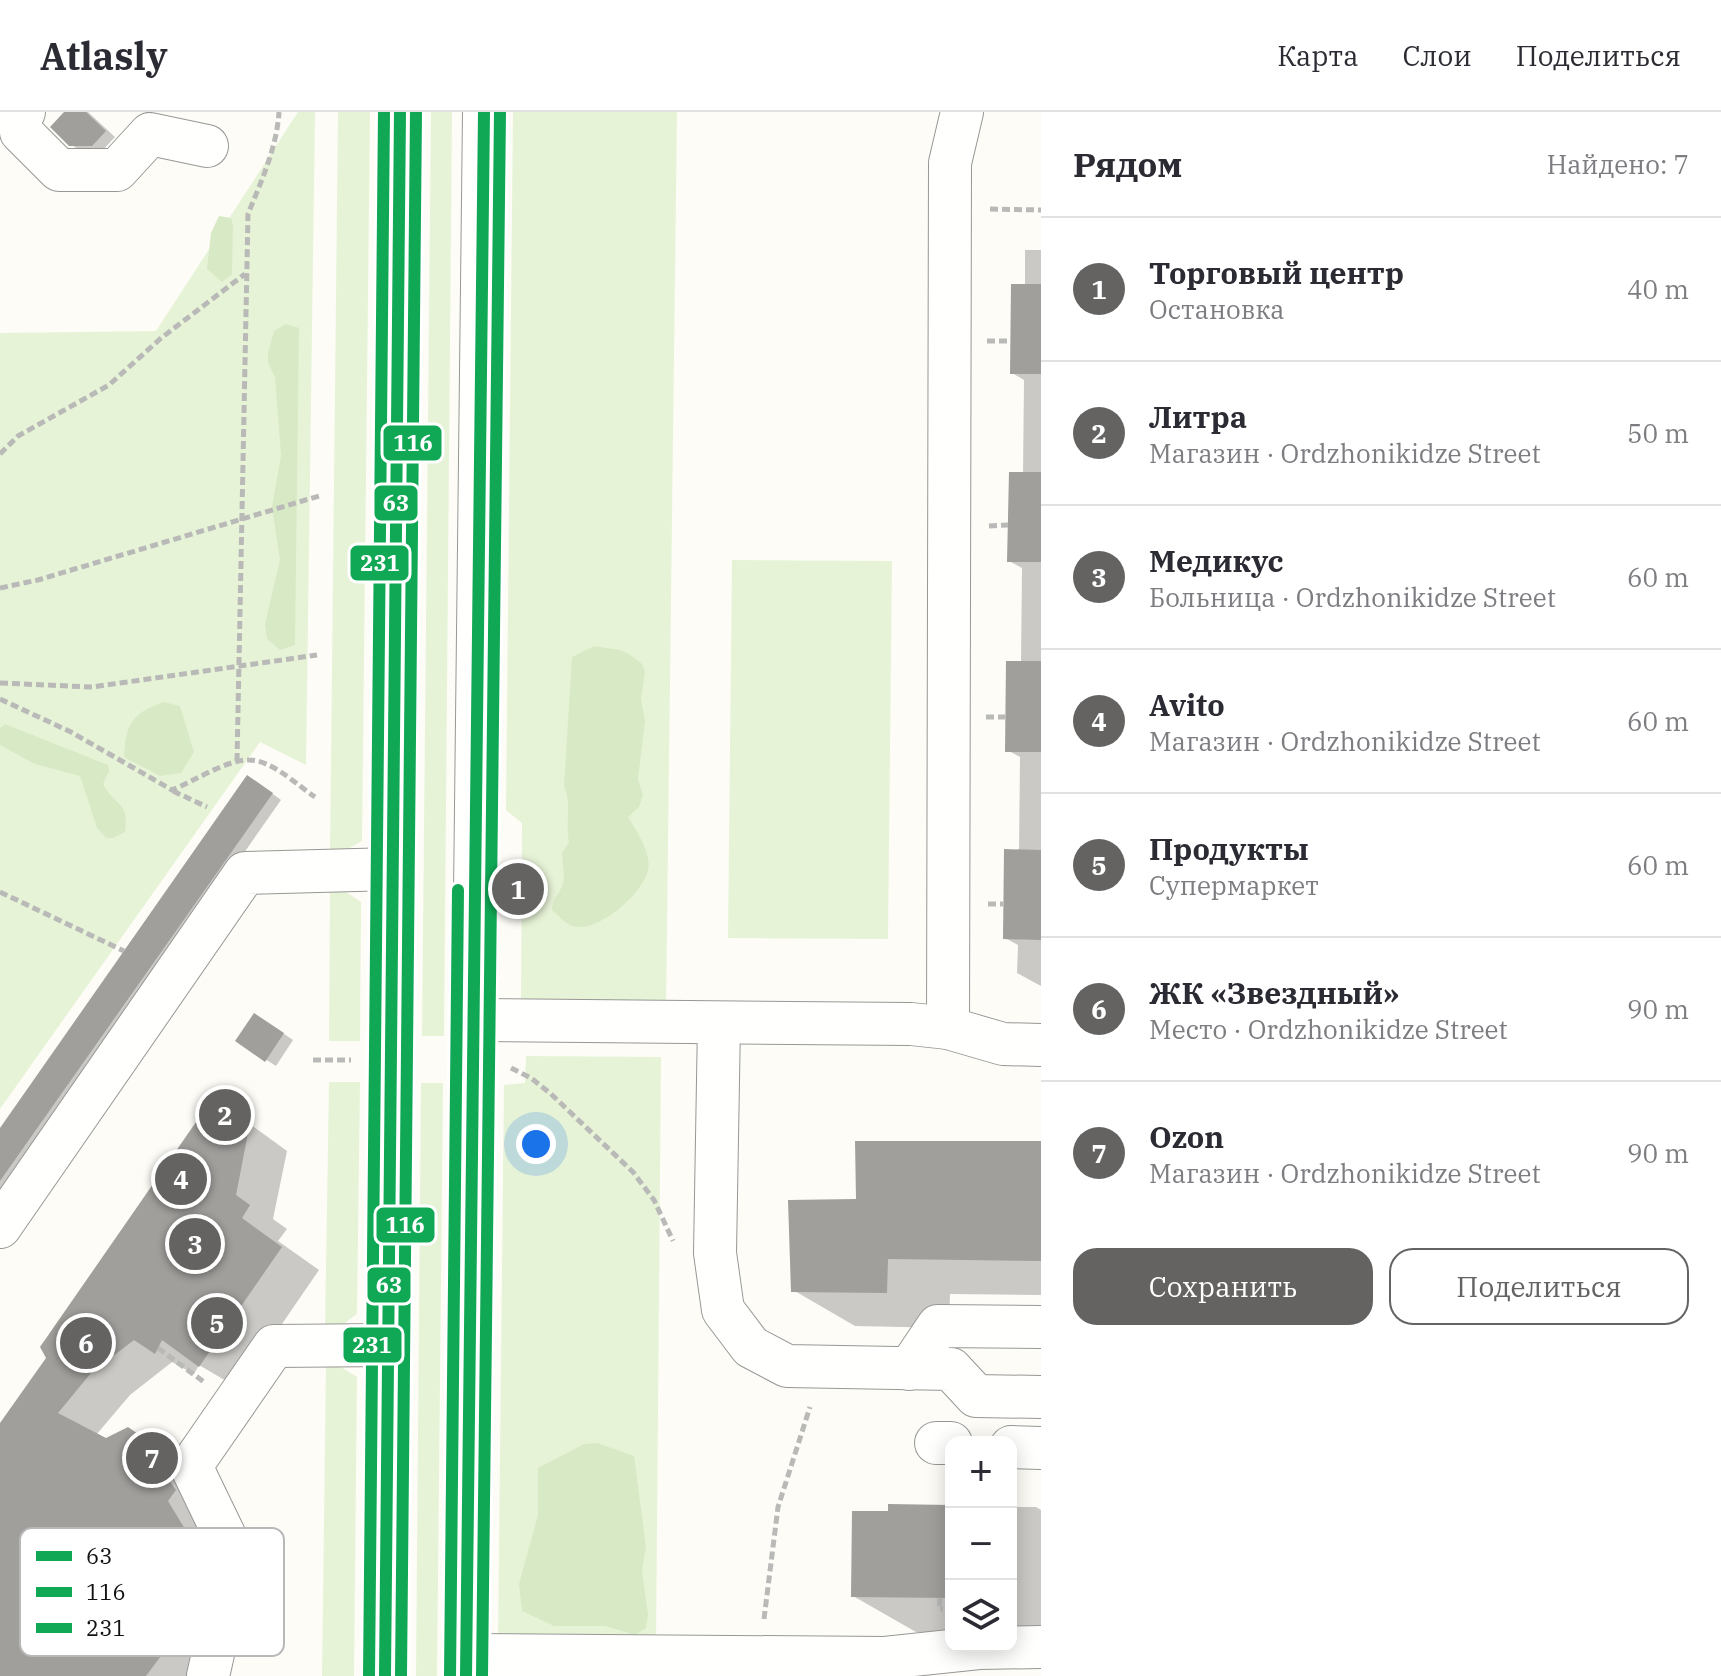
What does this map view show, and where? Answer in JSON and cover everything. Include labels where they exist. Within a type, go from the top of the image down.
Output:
[{"type":"street","points":[[0,112],[9,112]]},
{"type":"street","points":[[24,112],[20,116],[21,132],[59,170],[117,170],[138,123],[207,146]]},
{"type":"street","points":[[385,1676],[400,112]]},
{"type":"street","points":[[484,112],[466,1666],[760,1657],[885,1658],[979,1648],[1041,1647]]},
{"type":"street","points":[[948,1028],[949,209],[950,163],[962,112]]},
{"type":"street","points":[[0,1227],[245,873],[393,869]]},
{"type":"street","points":[[472,1020],[911,1024],[948,1028],[1003,1044],[1041,1045]]},
{"type":"street","points":[[719,1023],[715,1253],[723,1310],[751,1347],[787,1366],[951,1369],[976,1396],[1041,1397]]},
{"type":"street","points":[[909,1369],[938,1326],[1041,1327]]},
{"type":"street","points":[[221,1528],[191,1466],[274,1346],[387,1345]]},
{"type":"street","points":[[1017,1447],[1041,1448]]},
{"type":"street","points":[[208,1676],[213,1656]]},
{"type":"path","points":[[237,761],[248,214],[271,152],[279,125],[279,112]]},
{"type":"path","points":[[949,209],[1041,210]]},
{"type":"path","points":[[0,454],[18,436],[109,385],[160,339],[246,273]]},
{"type":"path","points":[[0,588],[38,580],[319,496]]},
{"type":"path","points":[[0,683],[92,687],[317,655]]},
{"type":"path","points":[[0,699],[71,732],[207,807]]},
{"type":"path","points":[[172,790],[237,761],[250,759],[263,763],[315,797]]},
{"type":"path","points":[[0,892],[124,951]]},
{"type":"path","points":[[313,1060],[360,1061]]},
{"type":"path","points":[[511,1068],[531,1078],[551,1094],[633,1172],[654,1200],[677,1248]]},
{"type":"path","points":[[158,1348],[206,1384]]},
{"type":"path","points":[[760,1657],[778,1507],[823,1367]]},
{"type":"path","points":[[940,1598],[939,1609],[945,1609]]},
{"type":"green space","points":[[298,112],[315,112],[306,765],[260,742],[0,1109],[0,333],[156,331]]},
{"type":"green space","points":[[338,112],[370,112],[362,841],[343,852],[330,853]]},
{"type":"green space","points":[[431,112],[452,112],[444,1036],[422,1036]]},
{"type":"green space","points":[[513,112],[677,112],[666,1007],[521,1004],[522,823],[506,810]]},
{"type":"green space","points":[[219,216],[231,218],[233,225],[232,275],[222,282],[207,269],[211,233]]},
{"type":"green space","points":[[286,324],[299,328],[295,645],[280,650],[267,639],[265,624],[280,560],[272,507],[281,455],[275,377],[268,363],[268,352],[274,331]]},
{"type":"green space","points":[[732,560],[892,561],[888,939],[728,938]]},
{"type":"green space","points":[[594,646],[629,654],[642,664],[645,672],[641,699],[645,721],[638,779],[643,795],[639,807],[628,817],[649,863],[645,879],[620,908],[598,922],[574,927],[552,910],[563,882],[562,853],[569,842],[568,800],[564,786],[572,657]]},
{"type":"green space","points":[[164,702],[180,706],[194,752],[181,773],[160,776],[124,757],[126,736],[133,721],[145,710]]},
{"type":"green space","points":[[5,724],[108,765],[109,771],[103,784],[123,809],[125,832],[106,838],[97,828],[80,776],[35,764],[0,745],[0,728]]},
{"type":"green space","points":[[330,890],[343,890],[361,902],[360,1041],[329,1041]]},
{"type":"green space","points":[[526,1056],[661,1057],[656,1647],[498,1643],[504,1085],[525,1083]]},
{"type":"green space","points":[[329,1082],[360,1082],[357,1314],[338,1328],[325,1329]]},
{"type":"green space","points":[[421,1083],[443,1083],[437,1676],[416,1676]]},
{"type":"green space","points":[[326,1365],[338,1365],[357,1377],[354,1676],[322,1676]]},
{"type":"green space","points":[[597,1443],[634,1456],[646,1547],[642,1570],[648,1615],[646,1628],[635,1635],[605,1626],[554,1626],[522,1611],[519,1584],[538,1515],[538,1468],[584,1444]]},
{"type":"building","points":[[64,112],[86,112],[106,131],[92,146],[69,146],[50,127]]},
{"type":"building","points":[[1011,284],[1041,284],[1041,374],[1010,374]]},
{"type":"building","points":[[1009,472],[1041,472],[1041,562],[1007,562]]},
{"type":"building","points":[[1006,661],[1041,661],[1041,752],[1005,752]]},
{"type":"building","points":[[247,775],[273,793],[0,1181],[0,1128]]},
{"type":"building","points":[[1004,849],[1041,850],[1041,940],[1003,939]]},
{"type":"building","points":[[254,1013],[284,1033],[265,1062],[235,1041]]},
{"type":"building","points":[[212,1099],[249,1128],[236,1195],[250,1205],[242,1218],[282,1247],[199,1367],[162,1340],[155,1354],[134,1340],[91,1373],[58,1413],[106,1438],[128,1427],[170,1456],[168,1479],[176,1490],[168,1501],[184,1528],[20,1528],[20,1656],[161,1656],[146,1676],[0,1676],[0,1423],[46,1358],[40,1347]]},
{"type":"building","points":[[855,1141],[1041,1141],[1041,1261],[888,1259],[887,1293],[791,1292],[788,1200],[856,1199]]},
{"type":"building","points":[[888,1504],[945,1505],[945,1598],[851,1597],[852,1511],[888,1511]]},
{"type":"transit line","name":"231","points":[[369,1676],[384,112]]},
{"type":"transit line","name":"63","points":[[385,1676],[400,112]]},
{"type":"transit line","name":"116","points":[[401,1676],[416,112]]},
{"type":"transit line","name":"63","points":[[466,1676],[484,112]]},
{"type":"transit line","name":"116","points":[[482,1676],[500,112]]},
{"type":"transit line","name":"231","points":[[450,1676],[458,890]]},
{"type":"place","name":"Торговый центр","points":[[518,889]]},
{"type":"place","name":"Литра","points":[[225,1115]]},
{"type":"place","name":"Avito","points":[[181,1179]]},
{"type":"place","name":"Медикус","points":[[195,1244]]},
{"type":"place","name":"Продукты","points":[[217,1323]]},
{"type":"place","name":"ЖК «Звездный»","points":[[86,1343]]},
{"type":"place","name":"Ozon","points":[[152,1458]]}]
